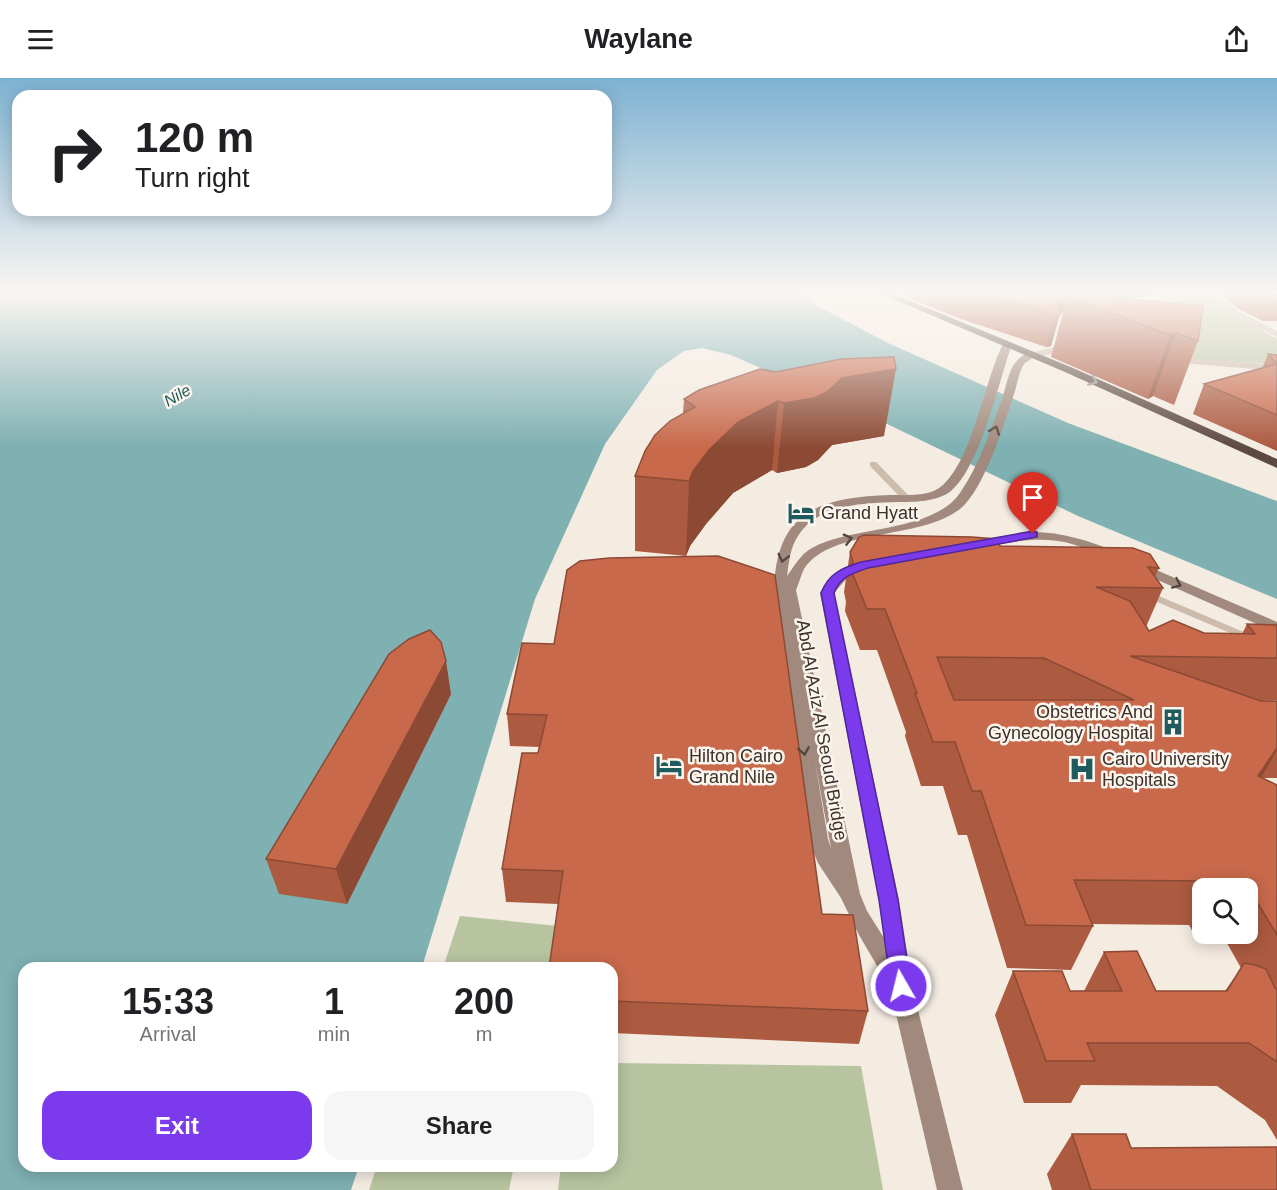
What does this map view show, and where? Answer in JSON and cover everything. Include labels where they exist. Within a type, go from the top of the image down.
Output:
[{"type":"highway","points":[[1009,345],[1277,464]]},
{"type":"main road","points":[[820,549],[800,543],[795,539],[793,531],[810,516],[835,505],[936,494],[947,488],[968,457],[1007,345]]},
{"type":"main road","name":"Abd Al Aziz Al Seoud Bridge","points":[[850,894],[789,590],[791,578],[798,567],[820,549],[852,537],[926,523],[958,505],[984,458],[1018,368],[1022,360],[1032,354]]},
{"type":"main road","points":[[906,498],[924,510],[928,519],[926,523]]},
{"type":"main road","name":"Abd Al Aziz Al Seoud Bridge","points":[[793,531],[781,563],[780,603],[818,839],[836,876],[850,894]]},
{"type":"main road","points":[[959,549],[1033,534],[1065,538],[1093,547],[1277,628]]},
{"type":"main road","points":[[878,563],[844,572],[832,582],[827,593],[889,900],[901,986],[950,1190]]},
{"type":"main road","points":[[850,894],[857,914],[886,957],[901,986]]},
{"type":"street","points":[[1067,349],[1069,345]]},
{"type":"street","points":[[1032,354],[1067,349],[1083,350]]},
{"type":"street","points":[[1163,359],[1277,368]]},
{"type":"lane","points":[[873,464],[906,498]]},
{"type":"lane","points":[[1133,587],[1225,633],[1277,650]]},
{"type":"green space","points":[[1125,345],[1277,345],[1277,364],[1193,360]]},
{"type":"green space","points":[[460,916],[568,927],[560,962],[445,962]]},
{"type":"green space","points":[[618,1063],[861,1066],[883,1190],[558,1190],[560,1172],[618,1172]]},
{"type":"green space","points":[[375,1172],[513,1172],[509,1190],[369,1190]]},
{"type":"water","name":"Nile","points":[[0,345],[892,345],[1068,423],[1277,501],[1277,599],[1078,516],[881,421],[731,355],[702,348],[684,351],[657,370],[605,444],[535,599],[424,962],[18,962],[18,1172],[357,1172],[351,1190],[0,1190]]},
{"type":"building","points":[[1268,354],[1277,355],[1277,364]]},
{"type":"building","points":[[894,357],[896,369],[842,378],[827,392],[814,398],[784,403],[778,401],[738,422],[709,450],[693,471],[689,481],[635,476],[645,451],[655,435],[670,421],[695,407],[684,399],[699,390],[760,369],[776,372],[841,359]]},
{"type":"building","points":[[1277,364],[1277,415],[1204,384]]},
{"type":"building","points":[[864,535],[997,539],[1000,546],[1133,548],[1150,554],[1159,568],[1148,567],[1163,588],[1096,587],[1130,601],[1149,631],[1173,620],[1204,633],[1255,634],[1247,624],[1277,625],[1277,658],[1130,656],[1261,701],[1277,701],[1277,748],[1258,776],[1277,785],[1277,935],[1258,904],[1258,878],[1192,878],[1192,881],[1074,880],[1093,926],[1026,925],[981,791],[972,791],[955,742],[933,742],[885,609],[867,609],[851,570],[853,562],[850,552],[859,537]],"holes":[[[937,657],[1044,658],[1134,700],[954,700]]]},
{"type":"building","name":"Hilton Cairo Grand Nile","points":[[718,556],[775,575],[822,914],[853,915],[868,1011],[618,1001],[618,962],[550,962],[563,871],[502,869],[522,753],[538,753],[547,715],[507,714],[522,643],[554,644],[567,570],[580,561],[609,558]]},
{"type":"building","points":[[430,630],[441,642],[446,661],[336,869],[266,859],[389,654],[409,639]]},
{"type":"building","points":[[1137,951],[1156,991],[1227,991],[1244,963],[1266,969],[1277,989],[1277,1062],[1249,1043],[1087,1043],[1095,1061],[1046,1061],[1013,971],[1062,971],[1070,991],[1122,991],[1104,952]]},
{"type":"building","points":[[1072,1134],[1126,1134],[1131,1148],[1277,1147],[1277,1190],[1091,1190]]},
{"type":"place","name":"Grand Hyatt","points":[[801,513]]},
{"type":"place","name":"Obstetrics And Gynecology Hospital","points":[[1173,722]]},
{"type":"place","name":"Hilton Cairo Grand Nile","points":[[669,766]]},
{"type":"place","name":"Cairo University Hospitals","points":[[1082,769]]},
{"type":"route","points":[[901,986],[889,900],[827,593],[832,582],[844,572],[866,564],[1033,534]]}]
